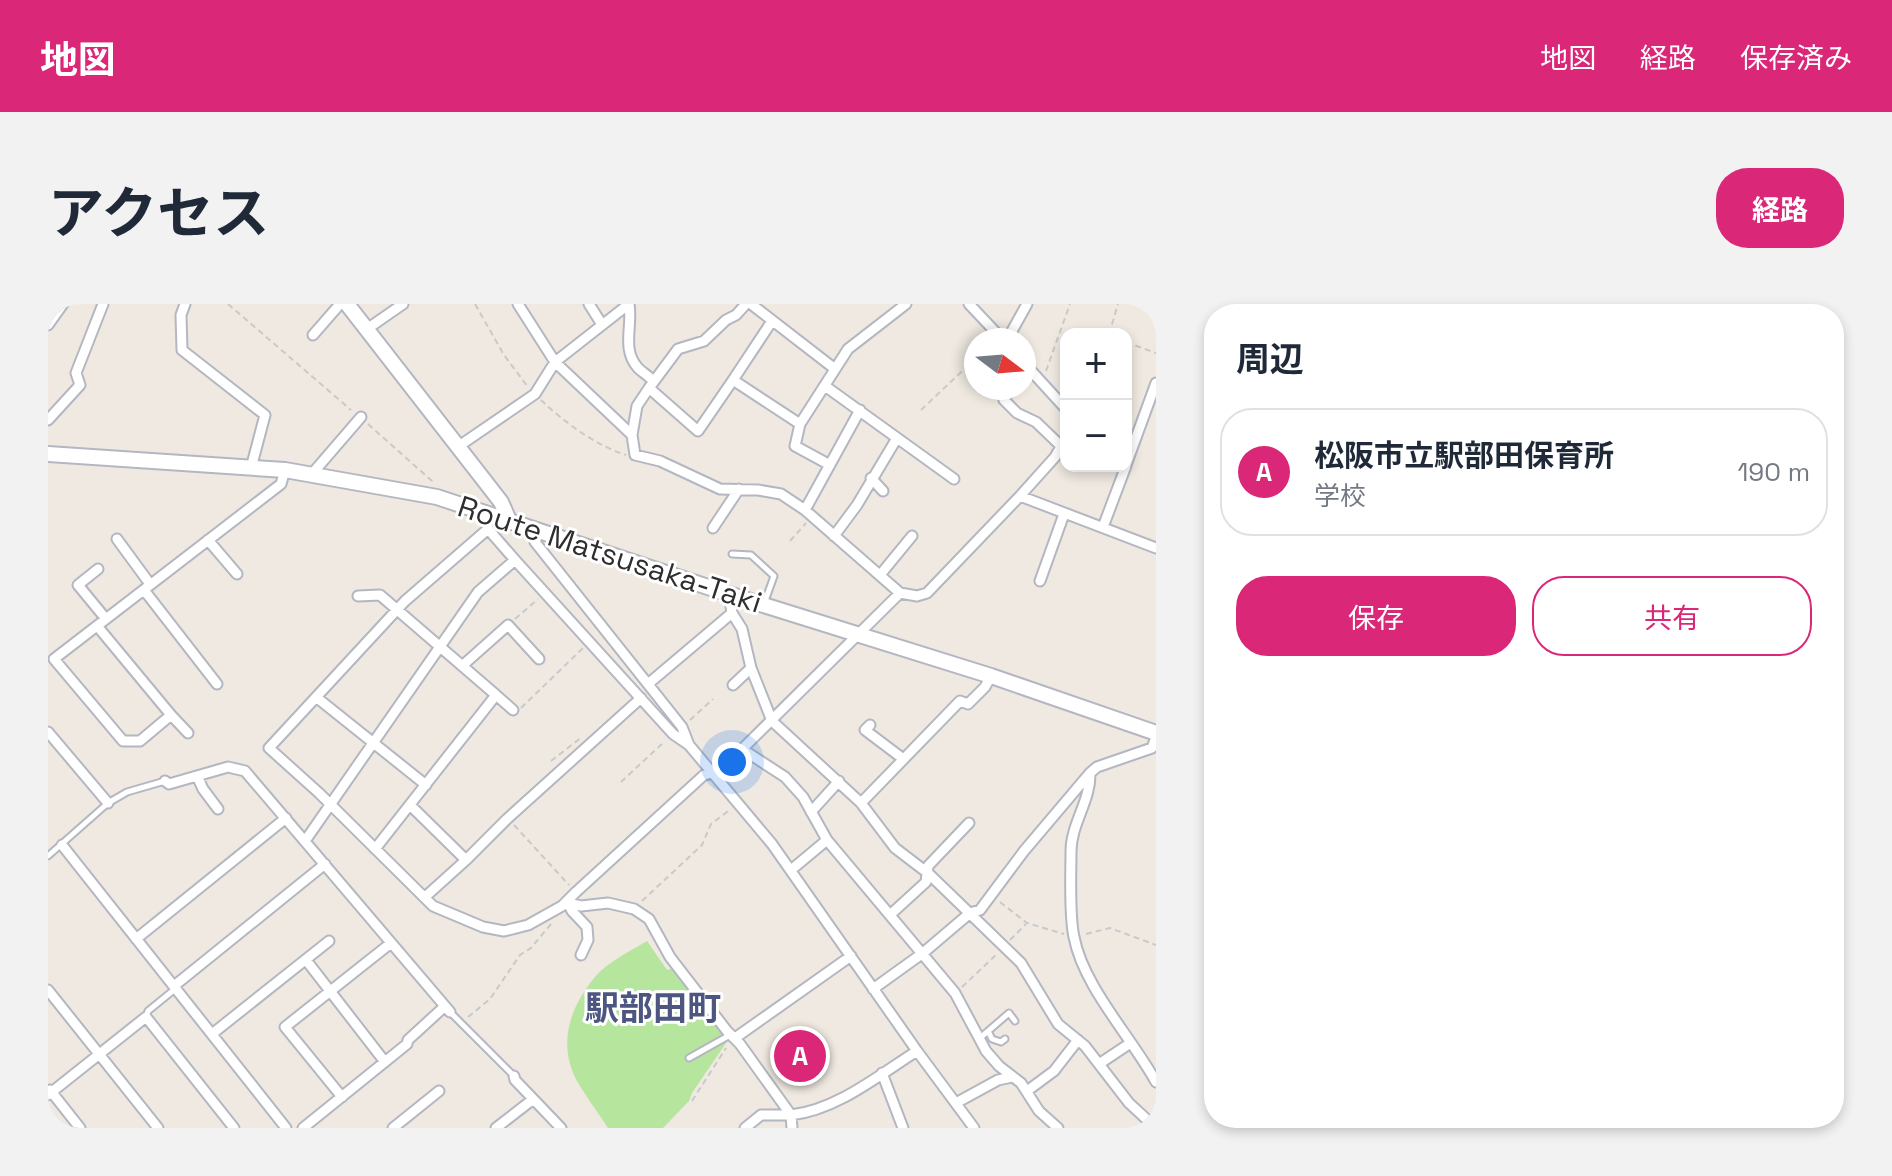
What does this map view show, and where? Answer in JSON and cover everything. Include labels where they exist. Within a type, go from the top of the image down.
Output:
[{"type":"main road","points":[[347,304],[459,446],[501,502],[508,518]]},
{"type":"main road","name":"Route Matsusaka-Taki","points":[[48,454],[285,470],[437,497],[991,676],[1156,735]]},
{"type":"street","points":[[48,325],[63,304]]},
{"type":"street","points":[[48,420],[80,385],[76,373],[103,304]]},
{"type":"street","points":[[185,304],[181,315],[182,350],[265,415],[251,468]]},
{"type":"street","points":[[313,335],[340,304]]},
{"type":"street","points":[[367,329],[403,304]]},
{"type":"street","points":[[518,304],[555,362],[632,435]]},
{"type":"street","points":[[589,304],[601,323]]},
{"type":"street","points":[[459,446],[535,394],[555,362],[629,304],[631,317],[627,346],[638,367],[651,385],[698,431],[772,321]]},
{"type":"street","points":[[835,369],[748,304],[704,341],[678,349],[651,385],[637,406],[632,435],[635,455],[660,461],[720,489],[781,494],[808,513],[900,593],[917,596],[927,593],[1020,496],[1060,449]]},
{"type":"street","points":[[830,465],[795,446],[800,424],[848,349],[906,304]]},
{"type":"street","points":[[969,304],[993,328]]},
{"type":"street","points":[[1012,328],[1027,304]]},
{"type":"street","points":[[1036,377],[1060,402]]},
{"type":"street","points":[[733,380],[800,424]]},
{"type":"street","points":[[1132,449],[1156,383]]},
{"type":"street","points":[[825,386],[954,479]]},
{"type":"street","points":[[1004,400],[1017,413],[1060,439]]},
{"type":"street","points":[[808,513],[860,410]]},
{"type":"street","points":[[311,475],[361,417]]},
{"type":"street","points":[[834,536],[857,505],[897,438]]},
{"type":"street","points":[[171,715],[140,741],[123,741],[51,661],[281,484],[285,470]]},
{"type":"street","points":[[1103,527],[1124,472]]},
{"type":"street","points":[[871,478],[883,491]]},
{"type":"street","points":[[713,528],[739,489]]},
{"type":"street","points":[[1020,496],[1156,548]]},
{"type":"street","points":[[486,513],[488,529],[673,734],[689,745],[739,804],[791,870],[974,1128]]},
{"type":"street","points":[[1040,581],[1064,514]]},
{"type":"street","points":[[488,529],[397,609],[269,748],[433,906],[457,917],[504,931],[528,925],[565,904],[704,775],[721,770],[900,593]]},
{"type":"street","points":[[540,529],[535,542],[682,727],[689,745]]},
{"type":"street","points":[[880,575],[912,536]]},
{"type":"street","points":[[117,539],[147,587],[217,684]]},
{"type":"street","points":[[208,540],[237,574]]},
{"type":"street","points":[[305,841],[478,592],[515,560]]},
{"type":"street","points":[[98,569],[78,585],[106,619]]},
{"type":"street","points":[[729,593],[732,613],[742,629],[751,668],[772,721],[861,803],[895,848],[929,874],[1021,963],[1058,1024],[1078,1040],[1129,1103],[1156,1128]]},
{"type":"street","points":[[358,596],[380,595],[514,712]]},
{"type":"street","points":[[648,684],[732,613]]},
{"type":"street","points":[[462,666],[508,625],[539,659]]},
{"type":"street","points":[[98,627],[188,733]]},
{"type":"street","points":[[733,685],[751,668]]},
{"type":"street","points":[[626,682],[639,671]]},
{"type":"street","points":[[861,803],[960,701],[968,704],[991,676]]},
{"type":"street","points":[[375,849],[496,695]]},
{"type":"street","points":[[316,697],[426,785]]},
{"type":"street","points":[[425,897],[641,698]]},
{"type":"street","points":[[870,725],[865,730],[902,758]]},
{"type":"street","points":[[48,732],[108,803]]},
{"type":"street","points":[[873,989],[923,953],[970,913],[980,910],[1024,851],[1090,773],[1097,767],[1152,748],[1156,735]]},
{"type":"street","points":[[742,749],[785,777],[803,797],[827,840],[955,993],[979,1038],[999,1066],[1027,1091],[1039,1111],[1058,1128]]},
{"type":"street","points":[[165,781],[169,784],[228,767],[245,771],[447,1010],[303,1128]]},
{"type":"street","points":[[1090,773],[1090,784],[1071,846],[1073,937],[1099,993],[1156,1082]]},
{"type":"street","points":[[197,776],[218,809]]},
{"type":"street","points":[[811,812],[839,781]]},
{"type":"street","points":[[410,805],[466,860]]},
{"type":"street","points":[[136,939],[286,818]]},
{"type":"street","points":[[891,914],[926,882],[928,866],[969,823]]},
{"type":"street","points":[[791,870],[827,840]]},
{"type":"street","points":[[62,845],[285,1128]]},
{"type":"street","points":[[175,987],[325,864]]},
{"type":"street","points":[[565,904],[608,903],[645,915],[655,926],[670,957],[791,1115],[792,1128]]},
{"type":"street","points":[[565,904],[587,927],[588,940],[581,955]]},
{"type":"street","points":[[212,1034],[329,941]]},
{"type":"street","points":[[342,1097],[285,1027],[391,943]]},
{"type":"street","points":[[733,1036],[851,956]]},
{"type":"street","points":[[306,960],[385,1062]]},
{"type":"street","points":[[48,990],[158,1128]]},
{"type":"street","points":[[80,1128],[49,1092],[146,1017],[234,1128]]},
{"type":"street","points":[[1027,1091],[1054,1071],[1078,1040]]},
{"type":"street","points":[[1099,1064],[1126,1046]]},
{"type":"street","points":[[745,1128],[761,1115],[800,1114],[847,1096],[917,1051]]},
{"type":"street","points":[[998,1080],[999,1066]]},
{"type":"street","points":[[882,1073],[903,1128]]},
{"type":"street","points":[[514,1076],[532,1100],[561,1128]]},
{"type":"street","points":[[956,1103],[998,1080],[1012,1077]]},
{"type":"street","points":[[393,1128],[439,1091]]},
{"type":"street","points":[[496,1128],[532,1100]]},
{"type":"lane","points":[[732,554],[751,555],[774,576],[764,605]]},
{"type":"lane","points":[[48,856],[108,803],[127,792],[165,781]]},
{"type":"lane","points":[[146,1017],[148,1011],[175,987]]},
{"type":"lane","points":[[447,1010],[514,1076]]},
{"type":"lane","points":[[979,1038],[1009,1013],[1015,1021]]},
{"type":"lane","points":[[988,1031],[992,1039],[1001,1042],[1005,1039]]},
{"type":"lane","points":[[689,1058],[733,1036]]},
{"type":"path","points":[[228,304],[432,481],[437,497]]},
{"type":"path","points":[[1042,383],[1070,304]]},
{"type":"path","points":[[1111,328],[1118,304]]},
{"type":"path","points":[[1132,344],[1156,353]]},
{"type":"path","points":[[921,410],[964,369]]},
{"type":"path","points":[[790,541],[808,513]]},
{"type":"path","points":[[508,625],[545,593]]},
{"type":"path","points":[[514,712],[589,642]]},
{"type":"path","points":[[634,909],[702,845],[711,824],[739,804]]},
{"type":"path","points":[[507,819],[576,892]]},
{"type":"path","points":[[460,1022],[490,999],[520,955],[531,948],[565,904]]},
{"type":"path","points":[[955,993],[995,958],[1027,923]]},
{"type":"path","points":[[692,1101],[733,1036]]},
{"type":"green space","points":[[647,941],[667,970],[676,967],[728,1040],[689,1101],[663,1128],[608,1128],[571,1067],[567,1040],[569,1026],[579,1001],[595,977]]},
{"type":"place","name":"松阪市立駅部田保育所","points":[[800,1056]]},
{"type":"district","name":"駅部田町","points":[[653,1008]]}]
